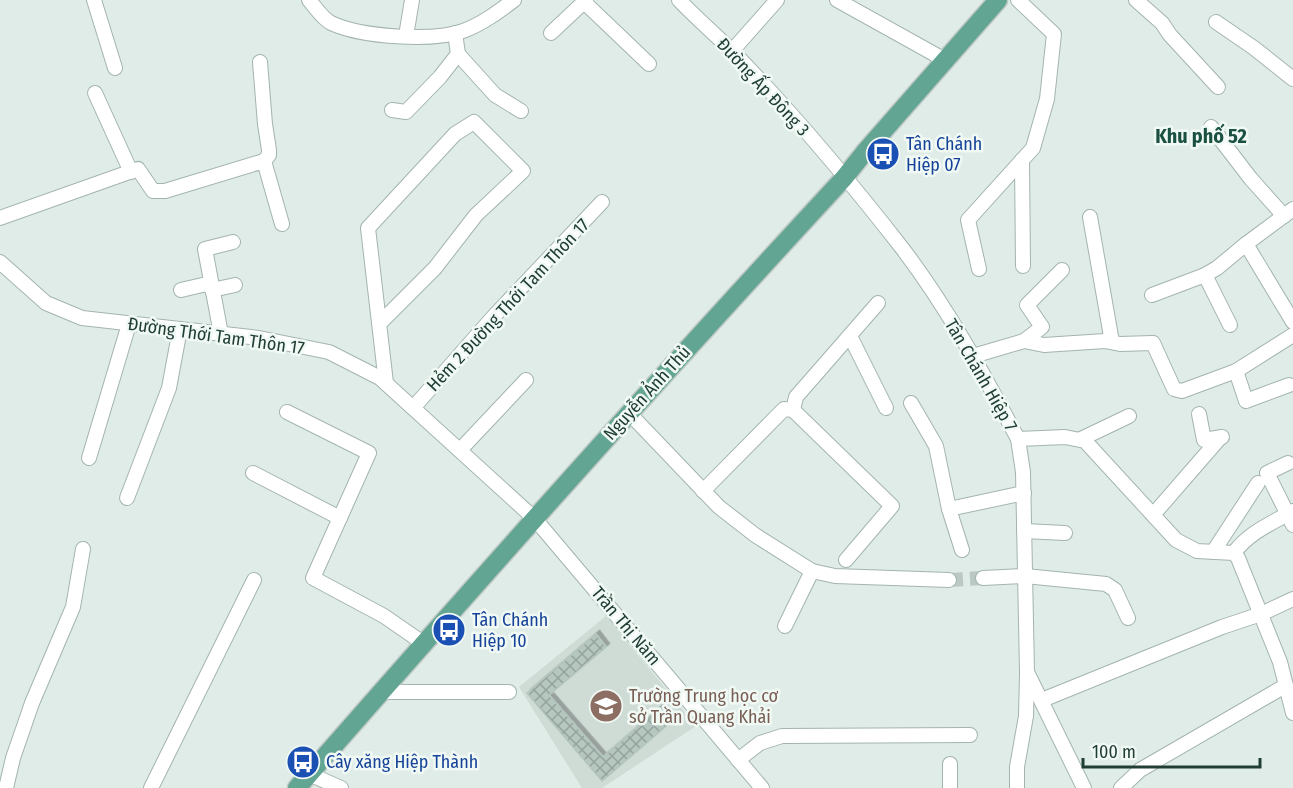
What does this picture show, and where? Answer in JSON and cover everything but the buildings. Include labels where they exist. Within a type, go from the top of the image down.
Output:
[{"type":"main road","name":"Nguyễn Ảnh Thủ","points":[[297,788],[423,643],[844,177],[998,0]]},
{"type":"street","points":[[94,0],[115,68]]},
{"type":"street","points":[[309,0],[329,23],[369,34],[433,38],[455,33],[485,21],[514,0]]},
{"type":"street","points":[[406,36],[412,0]]},
{"type":"street","points":[[732,51],[777,0]]},
{"type":"street","points":[[837,0],[945,60]]},
{"type":"street","points":[[979,268],[968,220],[1034,148],[1047,99],[1054,34],[1018,0]]},
{"type":"street","points":[[1136,0],[1162,23],[1170,35],[1218,87]]},
{"type":"street","points":[[551,33],[585,1],[649,64]]},
{"type":"street","name":"Đường Ấp Đông 3","points":[[684,2],[732,51],[844,177]]},
{"type":"street","points":[[1216,22],[1254,48],[1293,80]]},
{"type":"street","points":[[455,33],[458,54],[495,94],[521,111]]},
{"type":"street","points":[[392,110],[406,112],[458,54]]},
{"type":"street","points":[[0,218],[138,169],[153,191],[165,191],[264,160],[269,155],[269,150],[260,62]]},
{"type":"street","points":[[95,93],[130,172]]},
{"type":"street","points":[[380,323],[435,268],[476,215],[523,171],[474,122],[454,134],[368,228],[386,383]]},
{"type":"street","points":[[1152,294],[1205,275],[1288,213],[1251,179],[1211,127]]},
{"type":"street","points":[[264,160],[282,224]]},
{"type":"street","points":[[1023,160],[1023,266]]},
{"type":"street","name":"Tân Chánh Hiệp 7","points":[[844,177],[903,250],[974,356],[1018,439],[1057,437],[1081,439]]},
{"type":"street","name":"Hẻm 2 Đường Thới Tam Thôn 17","points":[[413,408],[495,315],[602,202]]},
{"type":"street","points":[[1090,217],[1112,342]]},
{"type":"street","points":[[221,334],[205,249],[233,242]]},
{"type":"street","points":[[1246,244],[1293,322]]},
{"type":"street","name":"Đường Thới Tam Thôn 17","points":[[0,262],[46,303],[82,318],[259,338],[329,352],[380,378],[535,519]]},
{"type":"street","points":[[974,356],[1024,341],[1042,327],[1027,305],[1062,270]]},
{"type":"street","points":[[1205,275],[1230,325]]},
{"type":"street","points":[[181,290],[235,285]]},
{"type":"street","points":[[793,410],[796,397],[878,303]]},
{"type":"street","points":[[89,458],[129,324]]},
{"type":"street","points":[[128,498],[169,388],[180,329]]},
{"type":"street","points":[[1024,341],[1044,345],[1153,343],[1177,391],[1236,371],[1293,335]]},
{"type":"street","points":[[850,336],[886,408]]},
{"type":"street","points":[[1236,371],[1246,401],[1290,385]]},
{"type":"street","points":[[460,450],[526,380]]},
{"type":"street","points":[[911,403],[936,446],[949,509],[962,550]]},
{"type":"street","points":[[703,491],[784,409],[793,410],[892,506],[846,560]]},
{"type":"street","points":[[287,412],[369,453],[313,578],[384,616],[423,643]]},
{"type":"street","points":[[629,413],[719,507],[755,535],[812,571],[835,576],[949,580]]},
{"type":"street","points":[[1153,515],[1223,436],[1204,440],[1199,414]]},
{"type":"street","points":[[1081,439],[1129,416]]},
{"type":"street","points":[[1017,788],[1017,767],[1026,716],[1027,672],[1024,493],[1018,439]]},
{"type":"street","points":[[1081,439],[1090,445],[1176,540],[1192,550],[1234,553],[1238,558],[1260,614],[1287,661],[1285,686],[1293,713]]},
{"type":"street","points":[[1234,553],[1250,536],[1291,517],[1268,473],[1288,463]]},
{"type":"street","points":[[253,473],[340,518]]},
{"type":"street","points":[[1213,552],[1258,483]]},
{"type":"street","points":[[949,509],[1024,493]]},
{"type":"street","name":"Trần Thị Năm","points":[[535,519],[738,760],[754,786]]},
{"type":"street","points":[[1024,531],[1065,533]]},
{"type":"street","points":[[6,788],[13,758],[32,703],[73,607],[83,549]]},
{"type":"street","points":[[785,626],[812,571]]},
{"type":"street","points":[[983,578],[1025,576],[1106,584],[1114,590],[1128,618]]},
{"type":"street","points":[[151,788],[254,580]]},
{"type":"street","points":[[1042,700],[1293,599]]},
{"type":"street","points":[[1027,672],[1084,788]]},
{"type":"street","points":[[1121,788],[1140,770],[1285,686]]},
{"type":"street","points":[[381,692],[509,692]]},
{"type":"street","points":[[738,760],[760,743],[782,736],[970,735]]},
{"type":"street","points":[[950,764],[950,788]]},
{"type":"street","points":[[309,774],[342,788]]},
{"type":"shaded area","name":"Trường Trung học cơ sở Trần Quang Khải","points":[[606,616],[696,726],[602,788],[582,788],[519,687]]},
{"type":"tunnel","points":[[949,580],[983,578]]},
{"type":"place","name":"Tân Chánh Hiệp 07","points":[[883,154]]},
{"type":"place","name":"Tân Chánh Hiệp 10","points":[[449,630]]},
{"type":"place","name":"Trường Trung học cơ sở Trần Quang Khải","points":[[606,706]]},
{"type":"place","name":"Cây xăng Hiệp Thành","points":[[303,762]]},
{"type":"district","name":"Khu phố 52","points":[[1201,136]]}]
